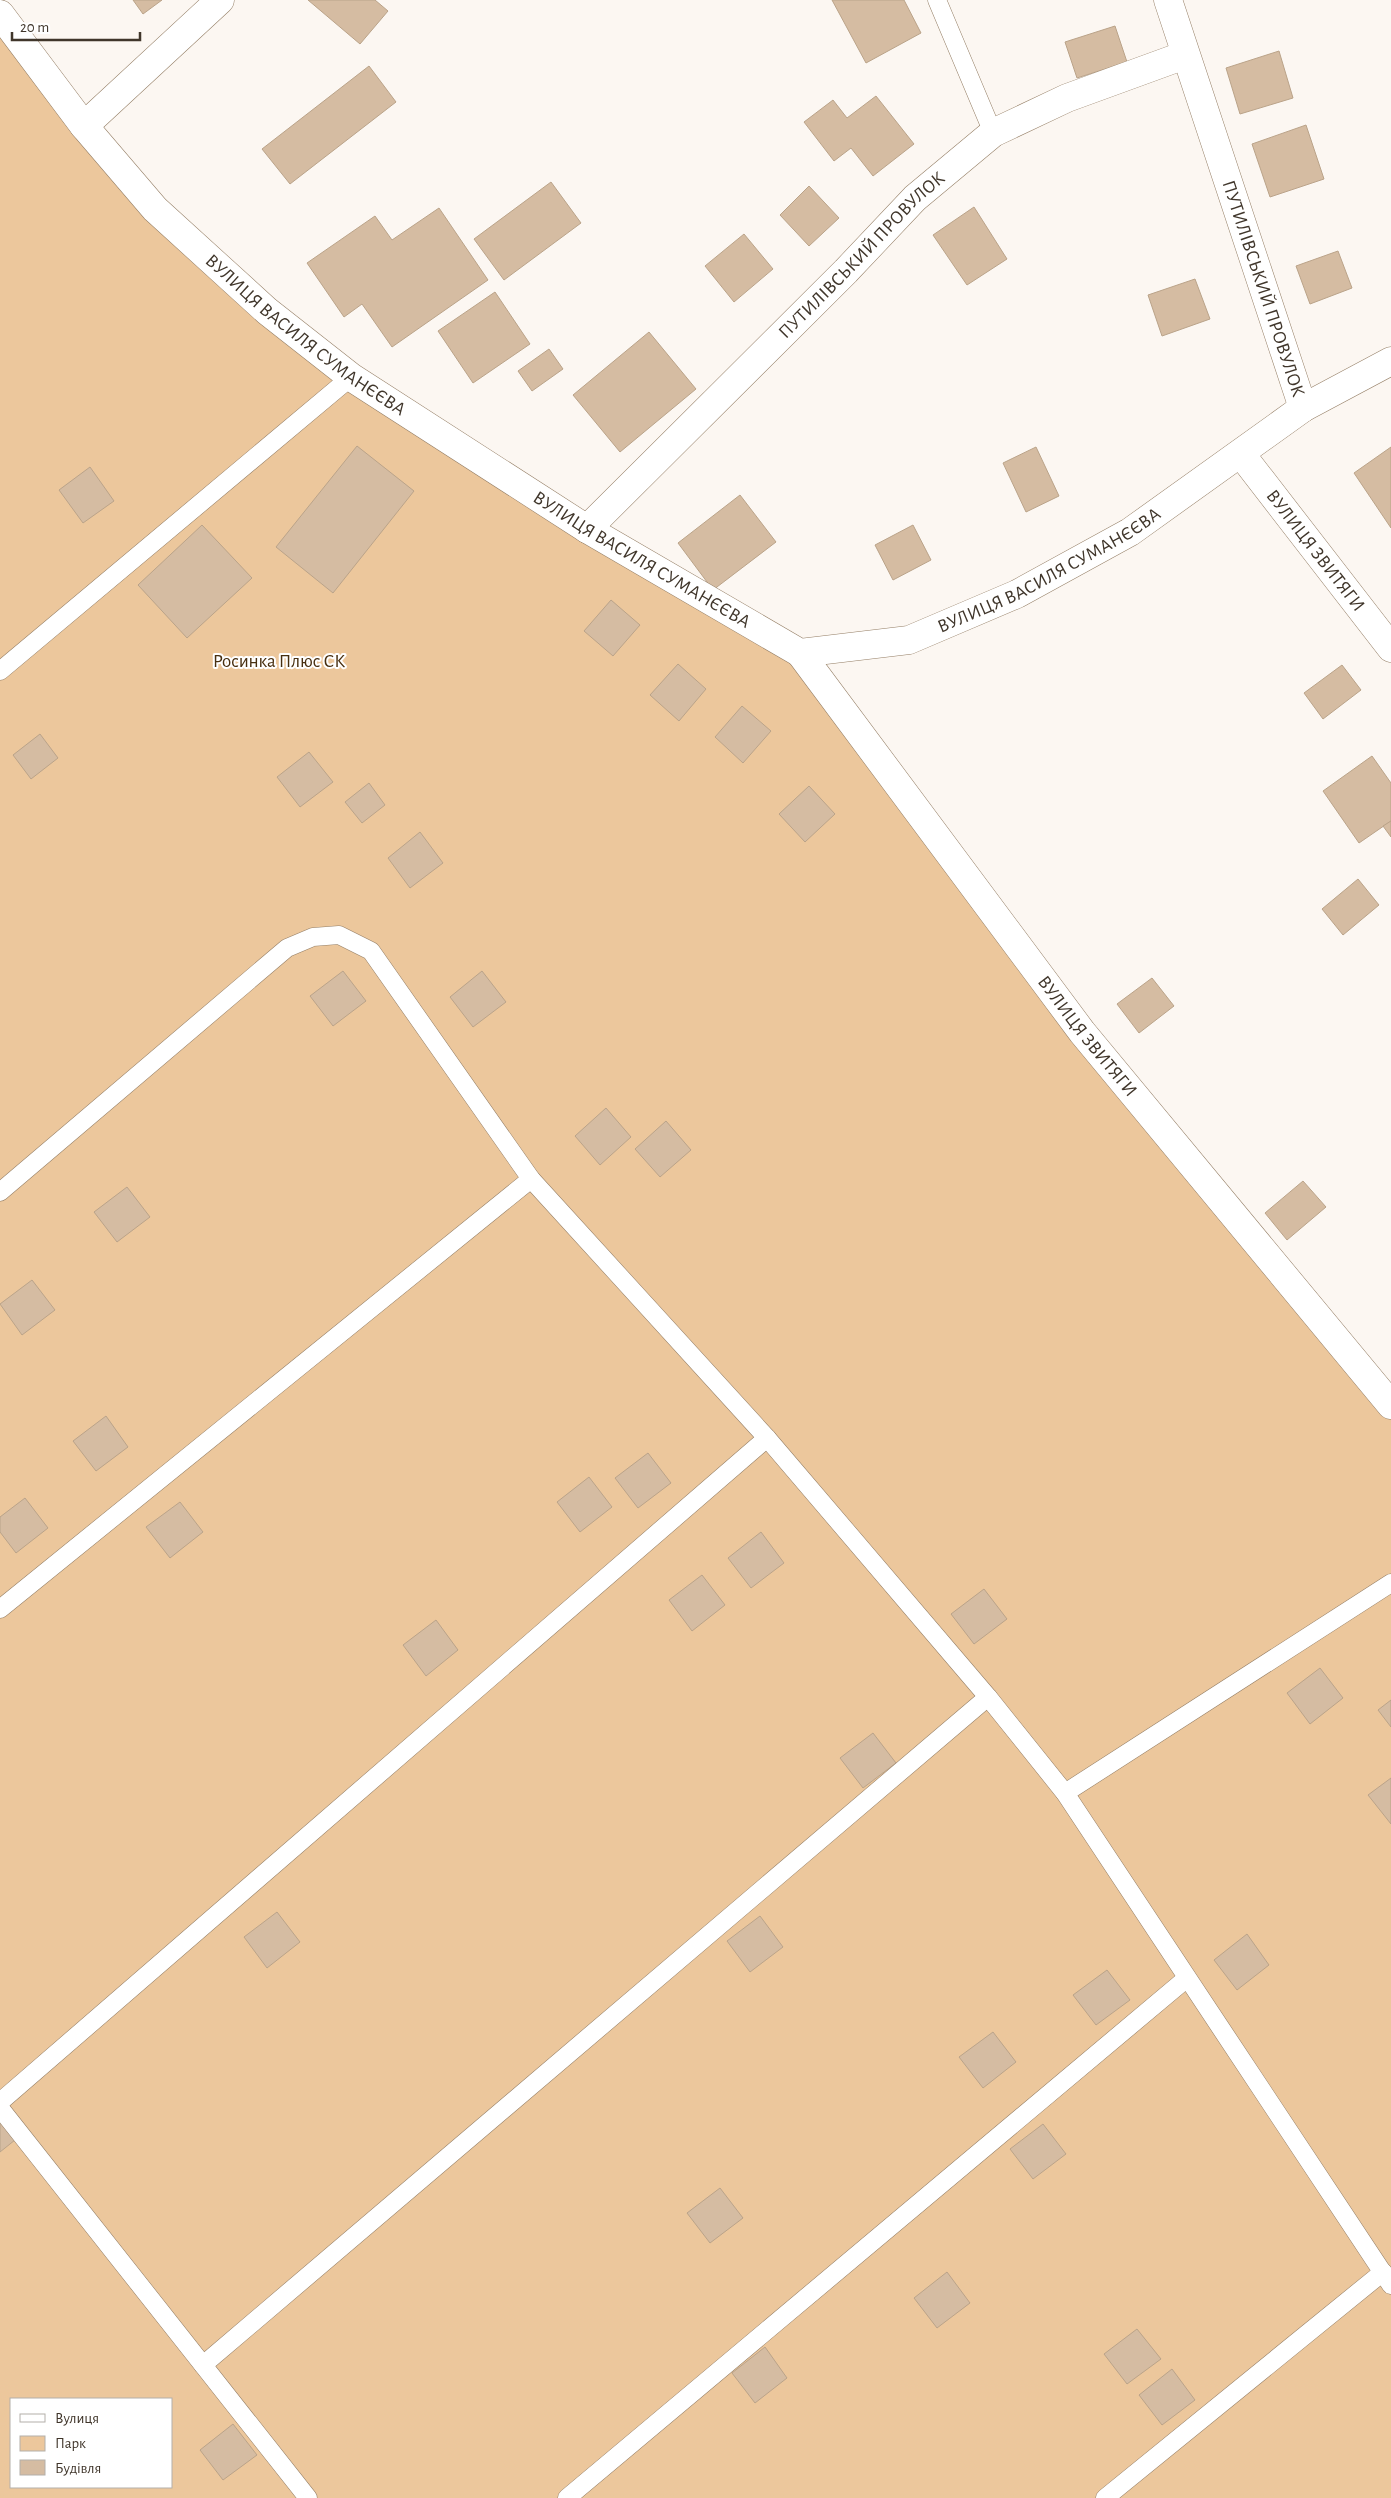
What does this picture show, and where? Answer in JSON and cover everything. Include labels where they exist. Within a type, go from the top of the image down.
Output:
[{"type":"street","points":[[84,126],[220,0]]},
{"type":"street","name":"ПУТИЛІВСЬКИЙ ПРОВУЛОК","points":[[1168,0],[1303,408]]},
{"type":"street","name":"ВУЛИЦЯ ВАСИЛЯ СУМАНЄЄВА","points":[[0,14],[84,126],[155,208],[267,311],[351,377],[587,529],[800,654],[909,640],[1017,594],[1130,532],[1303,408],[1391,361]]},
{"type":"street","name":"ПУТИЛІВСЬКИЙ ПРОВУЛОК","points":[[587,529],[846,271],[915,198],[993,133],[1067,98],[1185,55]]},
{"type":"street","name":"ВУЛИЦЯ ЗВИТЯГИ","points":[[1241,454],[1391,648]]},
{"type":"street","name":"ВУЛИЦЯ ЗВИТЯГИ","points":[[800,654],[1082,1032],[1391,1405]]},
{"type":"lane","points":[[937,0],[993,133]]},
{"type":"lane","points":[[0,671],[351,377]]},
{"type":"lane","points":[[0,1192],[287,948],[313,937],[339,935],[371,951],[530,1179],[767,1438],[988,1697],[1066,1792],[1187,1978],[1387,2278],[1105,2498]]},
{"type":"lane","points":[[0,1609],[530,1179]]},
{"type":"lane","points":[[0,2102],[767,1438]]},
{"type":"lane","points":[[1066,1792],[1391,1583]]},
{"type":"lane","points":[[203,2366],[988,1697]]},
{"type":"lane","points":[[567,2498],[1187,1978]]},
{"type":"lane","points":[[0,2108],[308,2498]]},
{"type":"green space","name":"Росинка Плюс СК","points":[[0,14],[11,31],[267,311],[800,653],[1391,1405],[1391,2498],[0,2498]]},
{"type":"building","points":[[133,0],[162,0],[143,14]]},
{"type":"building","points":[[308,0],[375,0],[388,11],[360,44]]},
{"type":"building","points":[[832,0],[904,0],[921,33],[866,63]]},
{"type":"building","points":[[1115,26],[1127,62],[1077,78],[1065,42]]},
{"type":"building","points":[[1279,51],[1293,98],[1240,114],[1226,68]]},
{"type":"building","points":[[369,66],[396,102],[290,184],[262,149]]},
{"type":"building","points":[[876,96],[914,144],[873,176],[851,148],[834,161],[804,122],[833,100],[847,118]]},
{"type":"building","points":[[1306,125],[1324,179],[1270,197],[1252,144]]},
{"type":"building","points":[[551,182],[581,223],[504,280],[474,239]]},
{"type":"building","points":[[809,186],[839,218],[809,246],[780,215]]},
{"type":"building","points":[[974,207],[1007,259],[967,285],[933,235]]},
{"type":"building","points":[[439,208],[488,280],[392,347],[362,304],[344,317],[307,263],[375,216],[392,240]]},
{"type":"building","points":[[744,234],[773,269],[734,302],[705,266]]},
{"type":"building","points":[[1338,251],[1352,288],[1310,304],[1296,266]]},
{"type":"building","points":[[1195,279],[1210,319],[1162,336],[1148,295]]},
{"type":"building","points":[[495,292],[530,344],[473,383],[438,331]]},
{"type":"building","points":[[649,332],[696,389],[620,452],[573,395]]},
{"type":"building","points":[[549,349],[563,369],[532,391],[518,371]]},
{"type":"building","points":[[357,446],[414,491],[333,593],[276,547]]},
{"type":"building","points":[[1036,447],[1059,496],[1026,512],[1003,463]]},
{"type":"building","points":[[1391,447],[1391,528],[1354,473]]},
{"type":"building","points":[[90,467],[114,501],[83,523],[59,490]]},
{"type":"building","points":[[740,495],[776,542],[713,590],[678,543]]},
{"type":"building","points":[[202,525],[252,578],[187,638],[138,585]]},
{"type":"building","points":[[913,525],[931,560],[893,580],[875,545]]},
{"type":"building","points":[[611,600],[640,625],[613,656],[584,631]]},
{"type":"building","points":[[678,664],[706,689],[679,721],[650,695]]},
{"type":"building","points":[[1342,665],[1361,690],[1323,719],[1304,693]]},
{"type":"building","points":[[742,706],[771,731],[743,763],[715,737]]},
{"type":"building","points":[[40,734],[58,758],[31,779],[13,755]]},
{"type":"building","points":[[309,752],[333,782],[300,807],[277,777]]},
{"type":"building","points":[[1372,756],[1391,783],[1391,821],[1359,843],[1323,791]]},
{"type":"building","points":[[369,783],[385,805],[362,823],[345,802]]},
{"type":"building","points":[[809,786],[835,814],[805,842],[779,814]]},
{"type":"building","points":[[1391,821],[1391,837],[1383,826]]},
{"type":"building","points":[[420,832],[443,863],[410,888],[388,858]]},
{"type":"building","points":[[1358,879],[1379,905],[1343,935],[1322,909]]},
{"type":"building","points":[[343,971],[366,1001],[333,1026],[310,996]]},
{"type":"building","points":[[482,971],[506,1002],[473,1027],[450,997]]},
{"type":"building","points":[[1152,978],[1174,1006],[1139,1033],[1117,1004]]},
{"type":"building","points":[[606,1108],[631,1137],[600,1165],[575,1136]]},
{"type":"building","points":[[666,1121],[691,1150],[660,1177],[635,1149]]},
{"type":"building","points":[[1303,1181],[1326,1207],[1287,1240],[1265,1213]]},
{"type":"building","points":[[127,1187],[150,1217],[117,1242],[94,1212]]},
{"type":"building","points":[[32,1280],[55,1310],[22,1335],[0,1304]]},
{"type":"building","points":[[106,1416],[128,1447],[96,1471],[73,1441]]},
{"type":"building","points":[[648,1453],[671,1483],[638,1508],[615,1478]]},
{"type":"building","points":[[589,1477],[612,1507],[580,1532],[557,1502]]},
{"type":"building","points":[[25,1498],[48,1528],[16,1553],[0,1532],[0,1517]]},
{"type":"building","points":[[180,1502],[203,1532],[170,1558],[146,1527]]},
{"type":"building","points":[[761,1532],[784,1563],[751,1588],[728,1558]]},
{"type":"building","points":[[702,1575],[725,1605],[692,1631],[669,1600]]},
{"type":"building","points":[[984,1589],[1007,1619],[974,1644],[951,1614]]},
{"type":"building","points":[[436,1620],[458,1650],[426,1676],[403,1645]]},
{"type":"building","points":[[1320,1668],[1343,1698],[1310,1724],[1287,1693]]},
{"type":"building","points":[[1391,1700],[1391,1727],[1378,1710]]},
{"type":"building","points":[[873,1733],[896,1763],[863,1788],[840,1758]]},
{"type":"building","points":[[1391,1778],[1391,1824],[1368,1795]]},
{"type":"building","points":[[277,1912],[300,1942],[267,1968],[244,1937]]},
{"type":"building","points":[[760,1916],[783,1947],[750,1972],[727,1941]]},
{"type":"building","points":[[1247,1934],[1269,1965],[1237,1990],[1214,1960]]},
{"type":"building","points":[[1107,1970],[1130,2000],[1096,2025],[1073,1995]]},
{"type":"building","points":[[993,2032],[1016,2062],[983,2088],[959,2057]]},
{"type":"building","points":[[0,2120],[15,2140],[0,2152]]},
{"type":"building","points":[[1043,2124],[1066,2154],[1033,2179],[1010,2149]]},
{"type":"building","points":[[720,2188],[743,2218],[710,2243],[687,2213]]},
{"type":"building","points":[[947,2272],[970,2303],[937,2328],[914,2298]]},
{"type":"building","points":[[1137,2329],[1161,2359],[1127,2384],[1104,2354]]},
{"type":"building","points":[[765,2347],[787,2378],[755,2403],[732,2373]]},
{"type":"building","points":[[1172,2369],[1195,2400],[1162,2425],[1139,2395]]},
{"type":"building","points":[[233,2424],[257,2455],[223,2480],[200,2450]]}]
